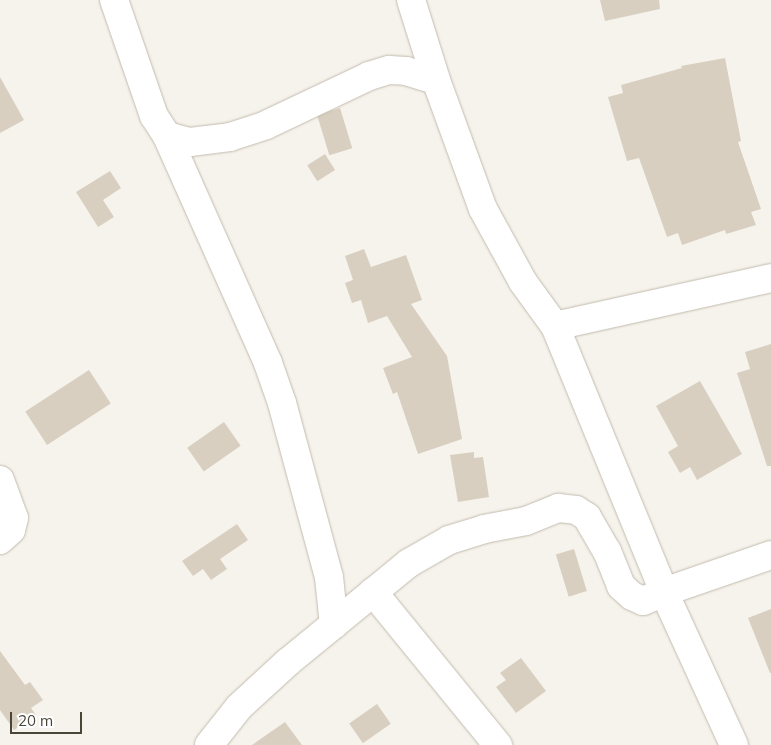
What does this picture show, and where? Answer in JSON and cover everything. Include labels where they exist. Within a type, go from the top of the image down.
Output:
[{"type":"street","points":[[114,0],[154,116],[166,136],[268,363],[282,403],[329,577],[334,625]]},
{"type":"street","points":[[411,0],[436,80],[483,209],[523,282],[555,326],[664,592],[734,745]]},
{"type":"street","points":[[166,136],[190,142],[230,137],[266,125],[369,76],[389,70],[406,70],[436,80]]},
{"type":"street","points":[[555,326],[771,278]]},
{"type":"street","points":[[0,480],[14,518],[12,530],[0,540]]},
{"type":"street","points":[[209,745],[239,707],[288,662],[409,563],[449,540],[484,529],[526,521],[558,508],[576,510],[587,517],[607,551],[621,586],[632,596],[643,601],[771,555]]},
{"type":"street","points":[[373,592],[498,745]]},
{"type":"building","points":[[600,0],[659,0],[660,9],[605,21]]},
{"type":"building","points":[[725,58],[741,141],[738,142],[761,209],[751,212],[756,225],[726,234],[725,230],[682,245],[678,233],[667,237],[639,158],[627,161],[608,97],[623,93],[621,85],[682,68],[681,66]]},
{"type":"building","points":[[0,77],[24,120],[0,133]]},
{"type":"building","points":[[340,108],[352,148],[329,155],[317,115]]},
{"type":"building","points":[[325,154],[335,170],[317,181],[307,165]]},
{"type":"building","points":[[110,171],[121,188],[103,200],[114,217],[98,227],[76,192]]},
{"type":"building","points":[[364,249],[371,267],[406,255],[422,300],[411,304],[447,356],[462,439],[418,454],[397,392],[393,394],[383,368],[412,357],[387,316],[368,323],[361,300],[352,303],[345,283],[353,280],[345,256]]},
{"type":"building","points":[[771,344],[771,466],[767,466],[737,373],[750,369],[745,352]]},
{"type":"building","points":[[89,370],[111,404],[47,445],[25,411]]},
{"type":"building","points":[[700,381],[742,454],[697,480],[690,467],[680,473],[668,452],[678,446],[656,406]]},
{"type":"building","points":[[224,422],[241,446],[204,472],[187,448]]},
{"type":"building","points":[[474,452],[474,458],[483,457],[489,497],[458,502],[450,455]]},
{"type":"building","points":[[237,524],[248,540],[220,559],[227,569],[211,580],[203,569],[193,576],[182,561]]},
{"type":"building","points":[[574,549],[587,591],[569,597],[556,555]]},
{"type":"building","points":[[771,609],[771,673],[770,673],[748,618]]},
{"type":"building","points":[[0,651],[25,685],[30,682],[43,700],[31,708],[36,715],[14,730],[0,710]]},
{"type":"building","points":[[521,658],[546,691],[516,713],[496,687],[506,680],[500,673]]},
{"type":"building","points":[[377,704],[391,724],[363,743],[349,724]]},
{"type":"building","points":[[285,722],[302,745],[252,745]]}]
